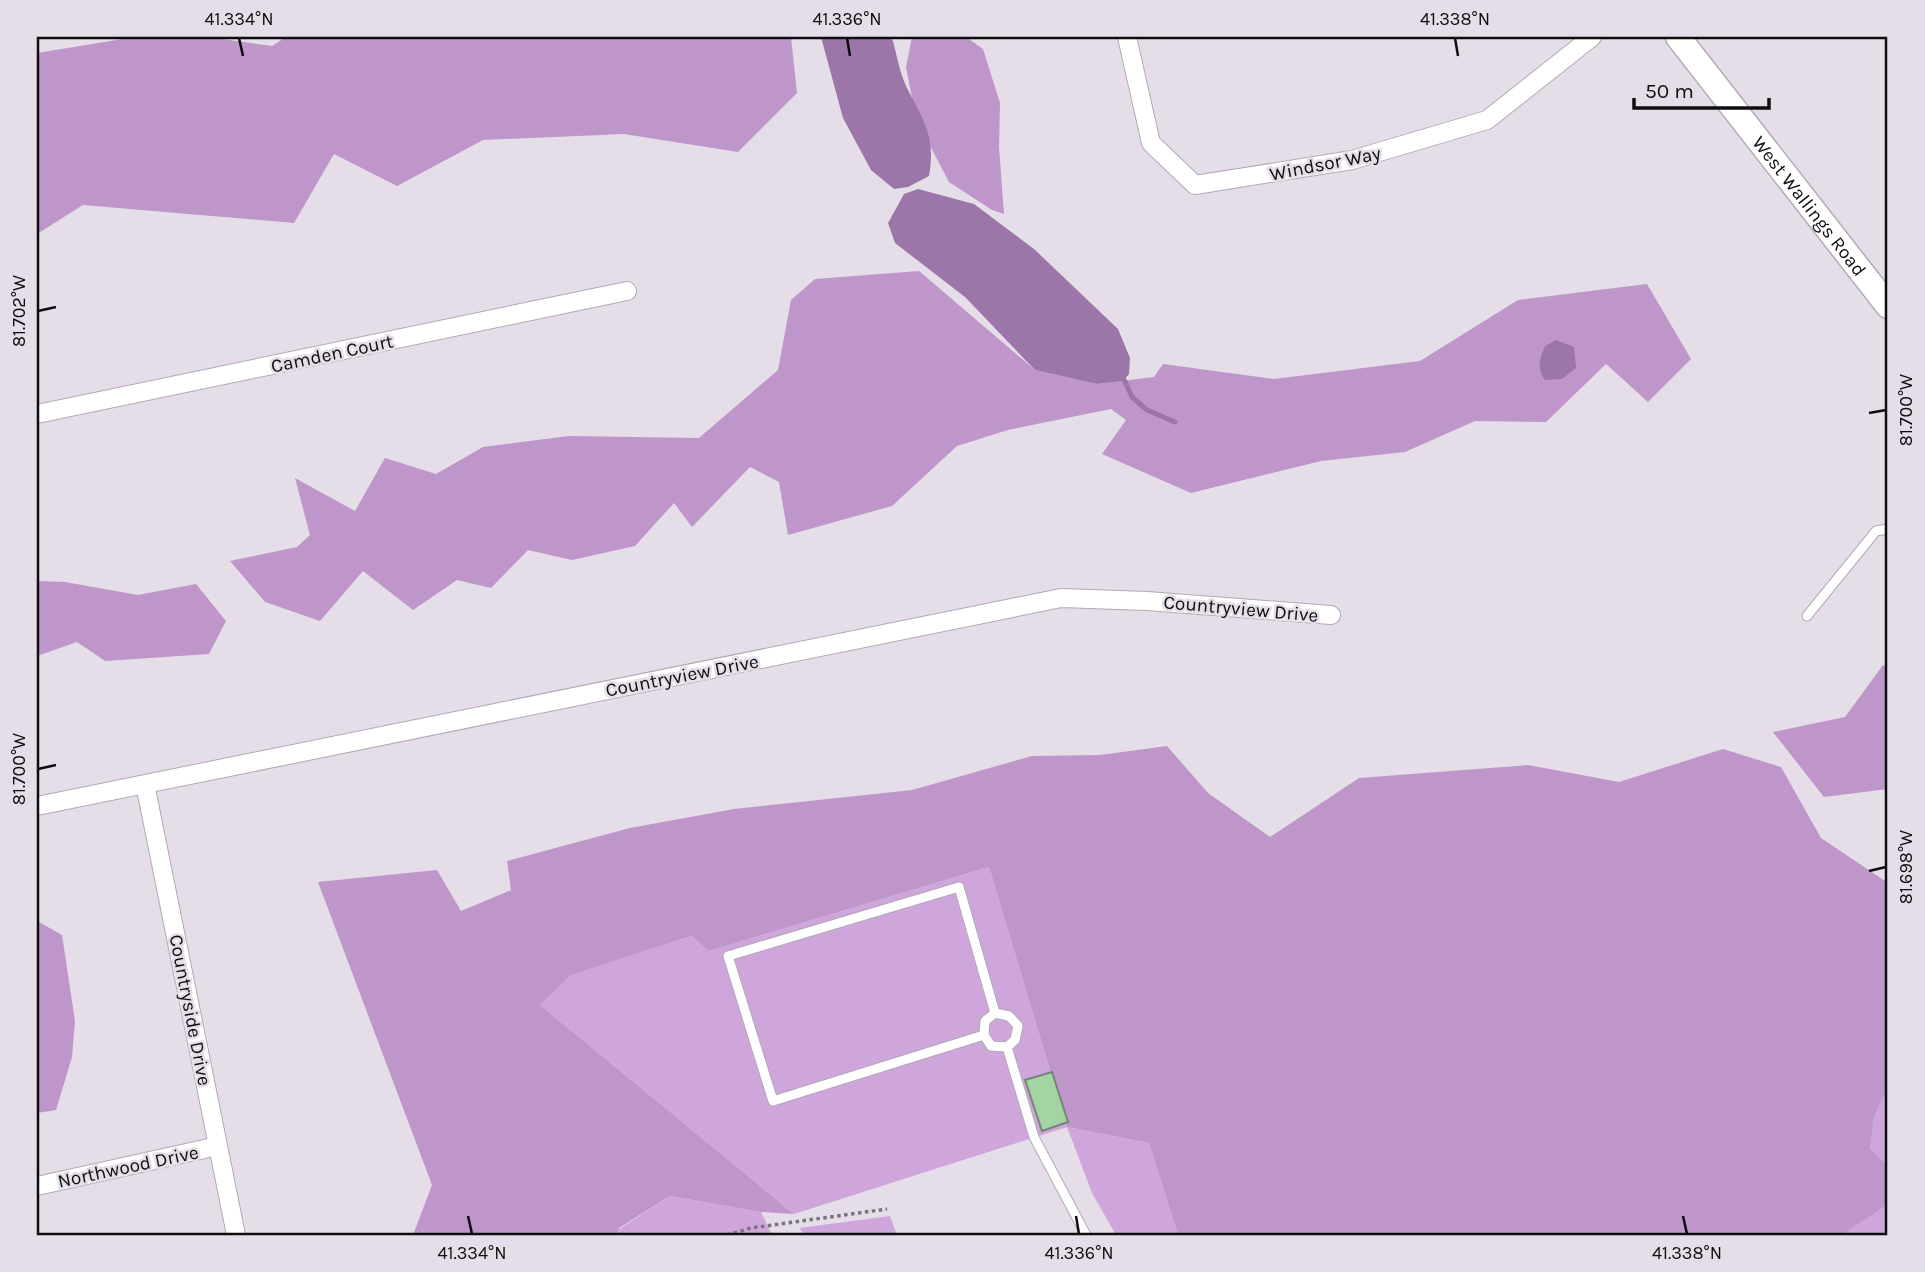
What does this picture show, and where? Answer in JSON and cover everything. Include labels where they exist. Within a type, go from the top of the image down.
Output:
[{"type":"street","name":"Windsor Way","points":[[1127,37],[1151,143],[1195,185],[1352,160],[1487,120],[1592,37]]},
{"type":"street","name":"West Wallings Road","points":[[1678,37],[1888,306]]},
{"type":"street","name":"Camden Court","points":[[37,414],[627,291]]},
{"type":"street","name":"Countryview Drive","points":[[37,806],[1061,598],[1147,601],[1331,615]]},
{"type":"street","name":"Countryside Drive","points":[[145,784],[236,1235]]},
{"type":"street","name":"Northwood Drive","points":[[37,1186],[218,1146]]},
{"type":"lane","points":[[1807,616],[1876,531],[1888,529]]},
{"type":"lane","points":[[984,1035],[773,1101],[728,956],[959,887],[995,1013]]},
{"type":"lane","points":[[995,1013],[1009,1016],[1018,1026],[1015,1040],[1007,1047],[991,1046],[984,1035],[985,1021],[995,1013]]},
{"type":"lane","points":[[1007,1047],[1034,1137],[1086,1235]]},
{"type":"path","points":[[727,1235],[751,1228],[887,1209]]},
{"type":"shaded area","points":[[135,37],[208,37],[272,46],[286,37],[791,37],[797,93],[738,152],[624,134],[483,140],[397,186],[334,154],[294,223],[83,205],[37,234],[37,53]]},
{"type":"shaded area","points":[[821,37],[889,37],[893,41],[905,83],[930,140],[929,176],[908,187],[894,189],[871,170],[843,118]]},
{"type":"shaded area","points":[[912,37],[966,37],[983,49],[1000,103],[999,147],[1004,214],[992,210],[949,182],[916,119],[906,67]]},
{"type":"shaded area","points":[[918,189],[974,204],[1034,249],[1118,329],[1130,358],[1129,374],[1123,381],[1097,384],[1035,370],[965,297],[895,243],[888,223],[904,194]]},
{"type":"shaded area","points":[[919,271],[1035,370],[1097,384],[1154,377],[1163,364],[1274,379],[1420,361],[1518,300],[1647,284],[1691,359],[1648,402],[1606,364],[1546,422],[1475,421],[1405,452],[1321,461],[1191,493],[1102,454],[1126,420],[1111,409],[1008,430],[957,446],[892,506],[788,535],[779,482],[750,467],[692,527],[674,503],[635,546],[572,560],[528,550],[491,588],[457,580],[413,610],[363,571],[320,621],[265,602],[230,561],[297,547],[310,535],[295,478],[355,511],[385,458],[436,474],[483,447],[569,436],[699,438],[778,370],[791,300],[815,279]]},
{"type":"shaded area","points":[[1556,340],[1574,347],[1576,368],[1562,379],[1545,380],[1540,372],[1540,359],[1545,346]]},
{"type":"shaded area","points":[[37,581],[65,582],[138,595],[196,584],[226,621],[209,654],[105,661],[77,642],[37,656]]},
{"type":"shaded area","points":[[1883,665],[1888,668],[1888,789],[1824,797],[1773,732],[1845,717]]},
{"type":"shaded area","points":[[1167,746],[1208,793],[1270,837],[1359,778],[1528,765],[1619,782],[1723,749],[1781,767],[1821,838],[1888,883],[1888,1087],[1874,1117],[1870,1148],[1888,1167],[1888,1204],[1841,1235],[1178,1235],[1149,1143],[1067,1127],[989,867],[709,951],[691,936],[571,975],[540,1005],[794,1214],[761,1212],[670,1196],[619,1228],[617,1235],[413,1235],[432,1185],[318,882],[437,870],[461,911],[511,890],[507,861],[630,828],[734,809],[912,790],[1032,756],[1100,755]]},
{"type":"shaded area","points":[[989,867],[1067,1127],[794,1214],[540,1005],[570,975],[691,936],[709,951]]},
{"type":"shaded area","points":[[37,921],[62,935],[75,1021],[72,1057],[56,1110],[37,1113]]},
{"type":"shaded area","points":[[1888,1087],[1888,1167],[1870,1148],[1874,1117]]},
{"type":"shaded area","points":[[1067,1127],[1149,1143],[1178,1235],[1116,1235],[1092,1193]]},
{"type":"shaded area","points":[[670,1196],[761,1212],[772,1235],[617,1235],[619,1229]]},
{"type":"shaded area","points":[[1888,1200],[1887,1235],[1810,1235]]},
{"type":"shaded area","points":[[890,1216],[897,1235],[805,1235],[799,1228]]},
{"type":"building","points":[[1052,1072],[1068,1122],[1042,1131],[1025,1080]]},
{"type":"waterway","points":[[1121,373],[1132,397],[1147,410],[1175,422]]}]
